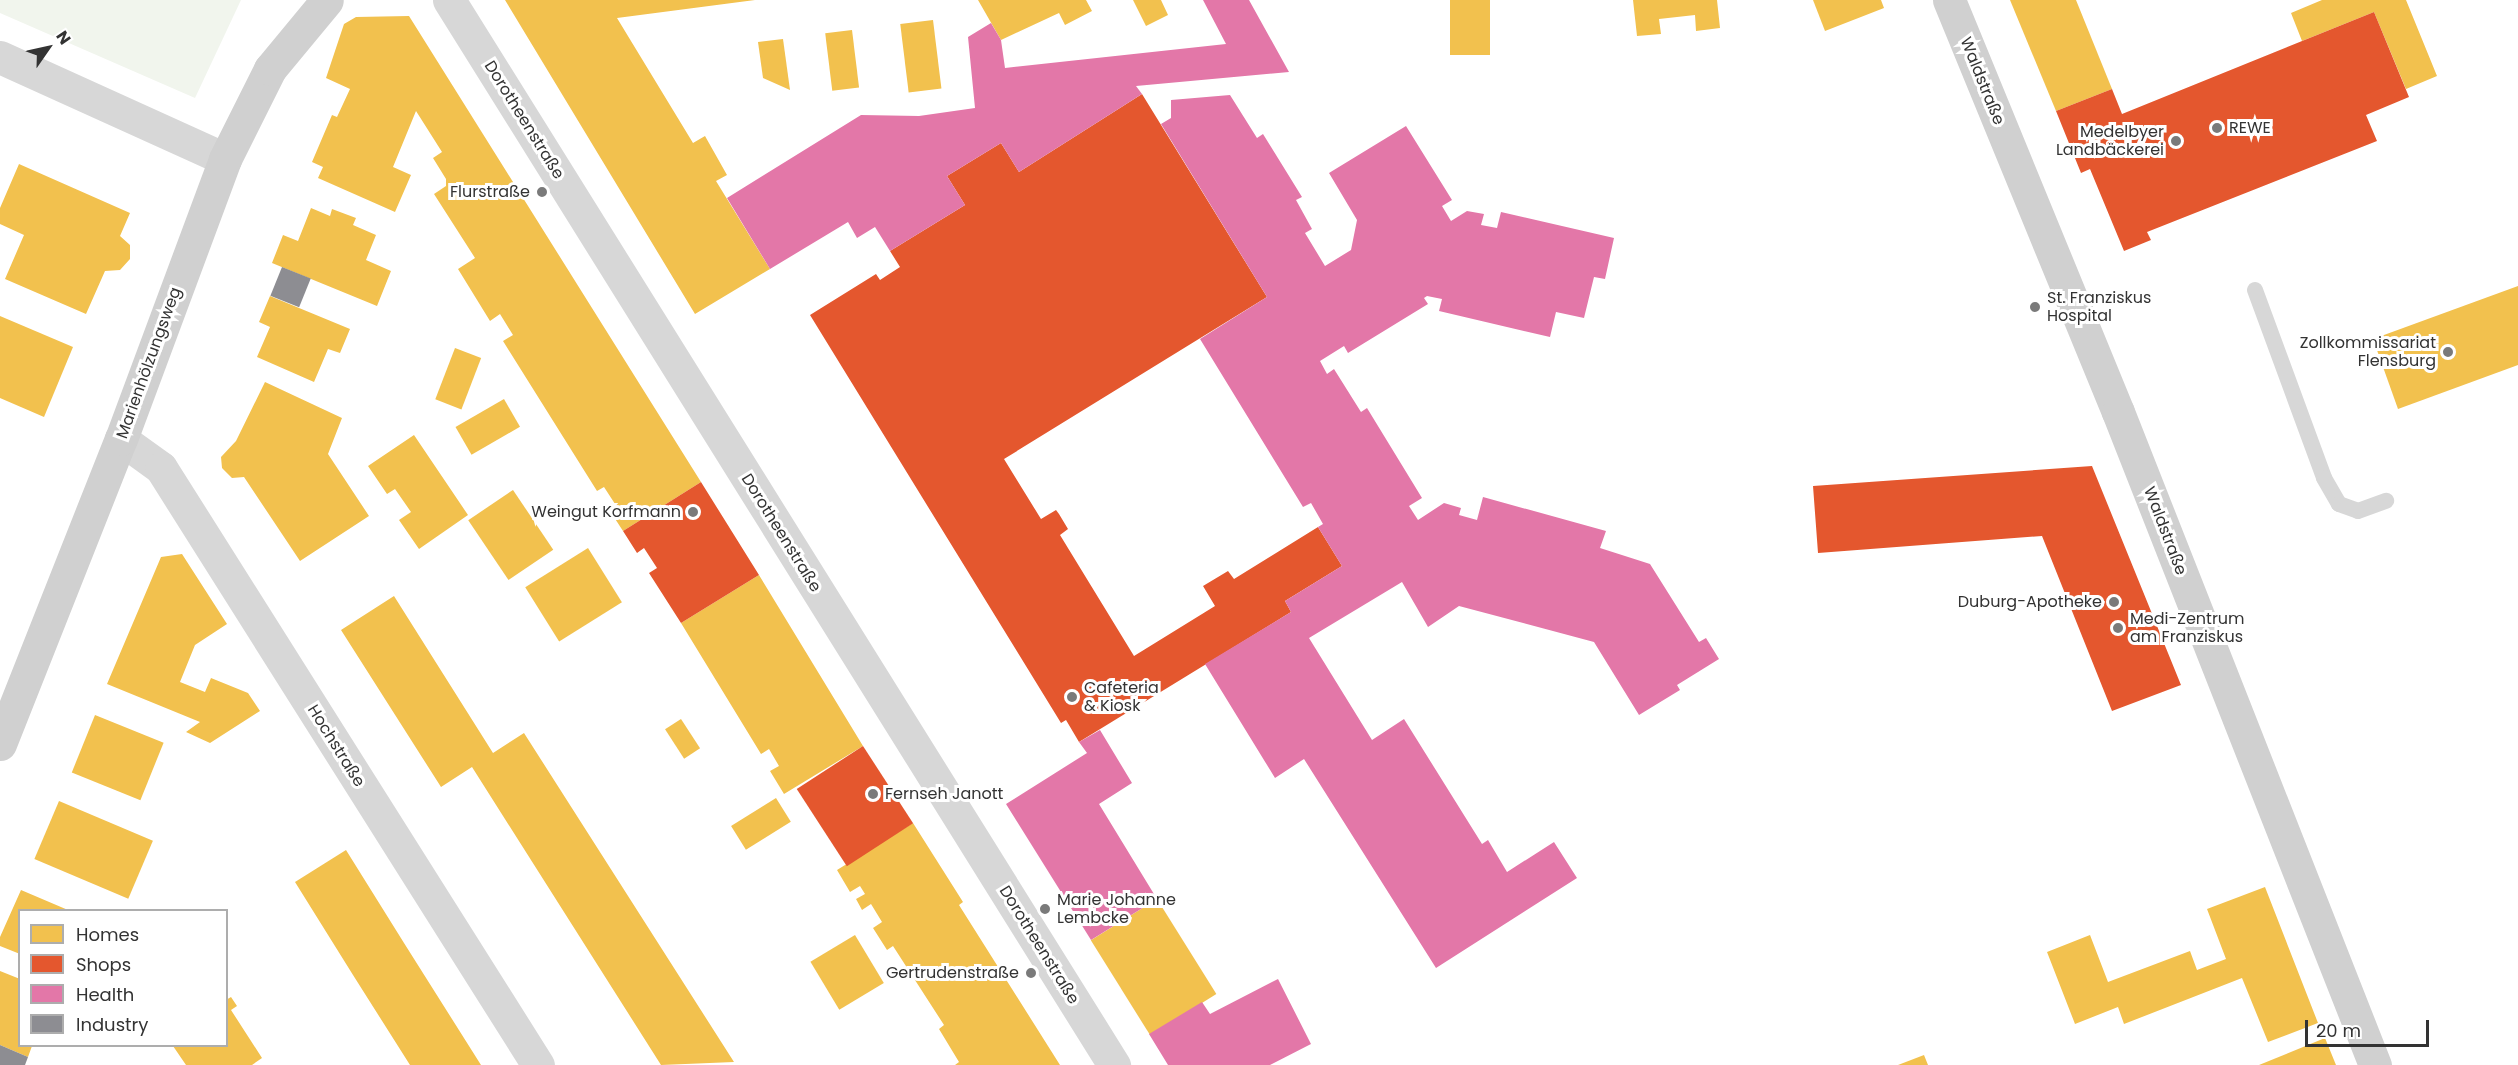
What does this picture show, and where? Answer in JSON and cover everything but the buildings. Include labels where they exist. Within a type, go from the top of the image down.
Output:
[{"type":"main road","name":"Marienhölzungsweg","points":[[0,744],[121,439],[225,159],[270,69],[327,0]]},
{"type":"main road","name":"Waldstraße","points":[[1949,0],[2118,412],[2375,1065]]},
{"type":"street","name":"Dorotheenstraße","points":[[449,0],[1114,1065]]},
{"type":"street","points":[[0,57],[225,159]]},
{"type":"street","name":"Hochstraße","points":[[121,439],[162,468],[538,1065]]},
{"type":"lane","points":[[2255,290],[2324,478],[2339,504],[2358,511],[2386,501]]},
{"type":"shaded area","points":[[0,0],[241,0],[195,98],[0,13]]},
{"type":"place","name":"REWE","points":[[2217,128]]},
{"type":"place","name":"Medelbyer Landbäckerei","points":[[2176,141]]},
{"type":"place","name":"Flurstraße","points":[[542,192]]},
{"type":"place","name":"St. Franziskus Hospital","points":[[2035,307]]},
{"type":"place","name":"Zollkommissariat Flensburg","points":[[2448,352]]},
{"type":"place","name":"Weingut Korfmann","points":[[693,512]]},
{"type":"place","name":"Duburg-Apotheke","points":[[2114,602]]},
{"type":"place","name":"Medi-Zentrum am Franziskus","points":[[2118,628]]},
{"type":"place","name":"Cafeteria & Kiosk","points":[[1072,697]]},
{"type":"place","name":"Fernseh Janott","points":[[873,794]]},
{"type":"place","name":"Marie Johanne Lembcke","points":[[1045,909]]},
{"type":"place","name":"Gertrudenstraße","points":[[1031,973]]}]
